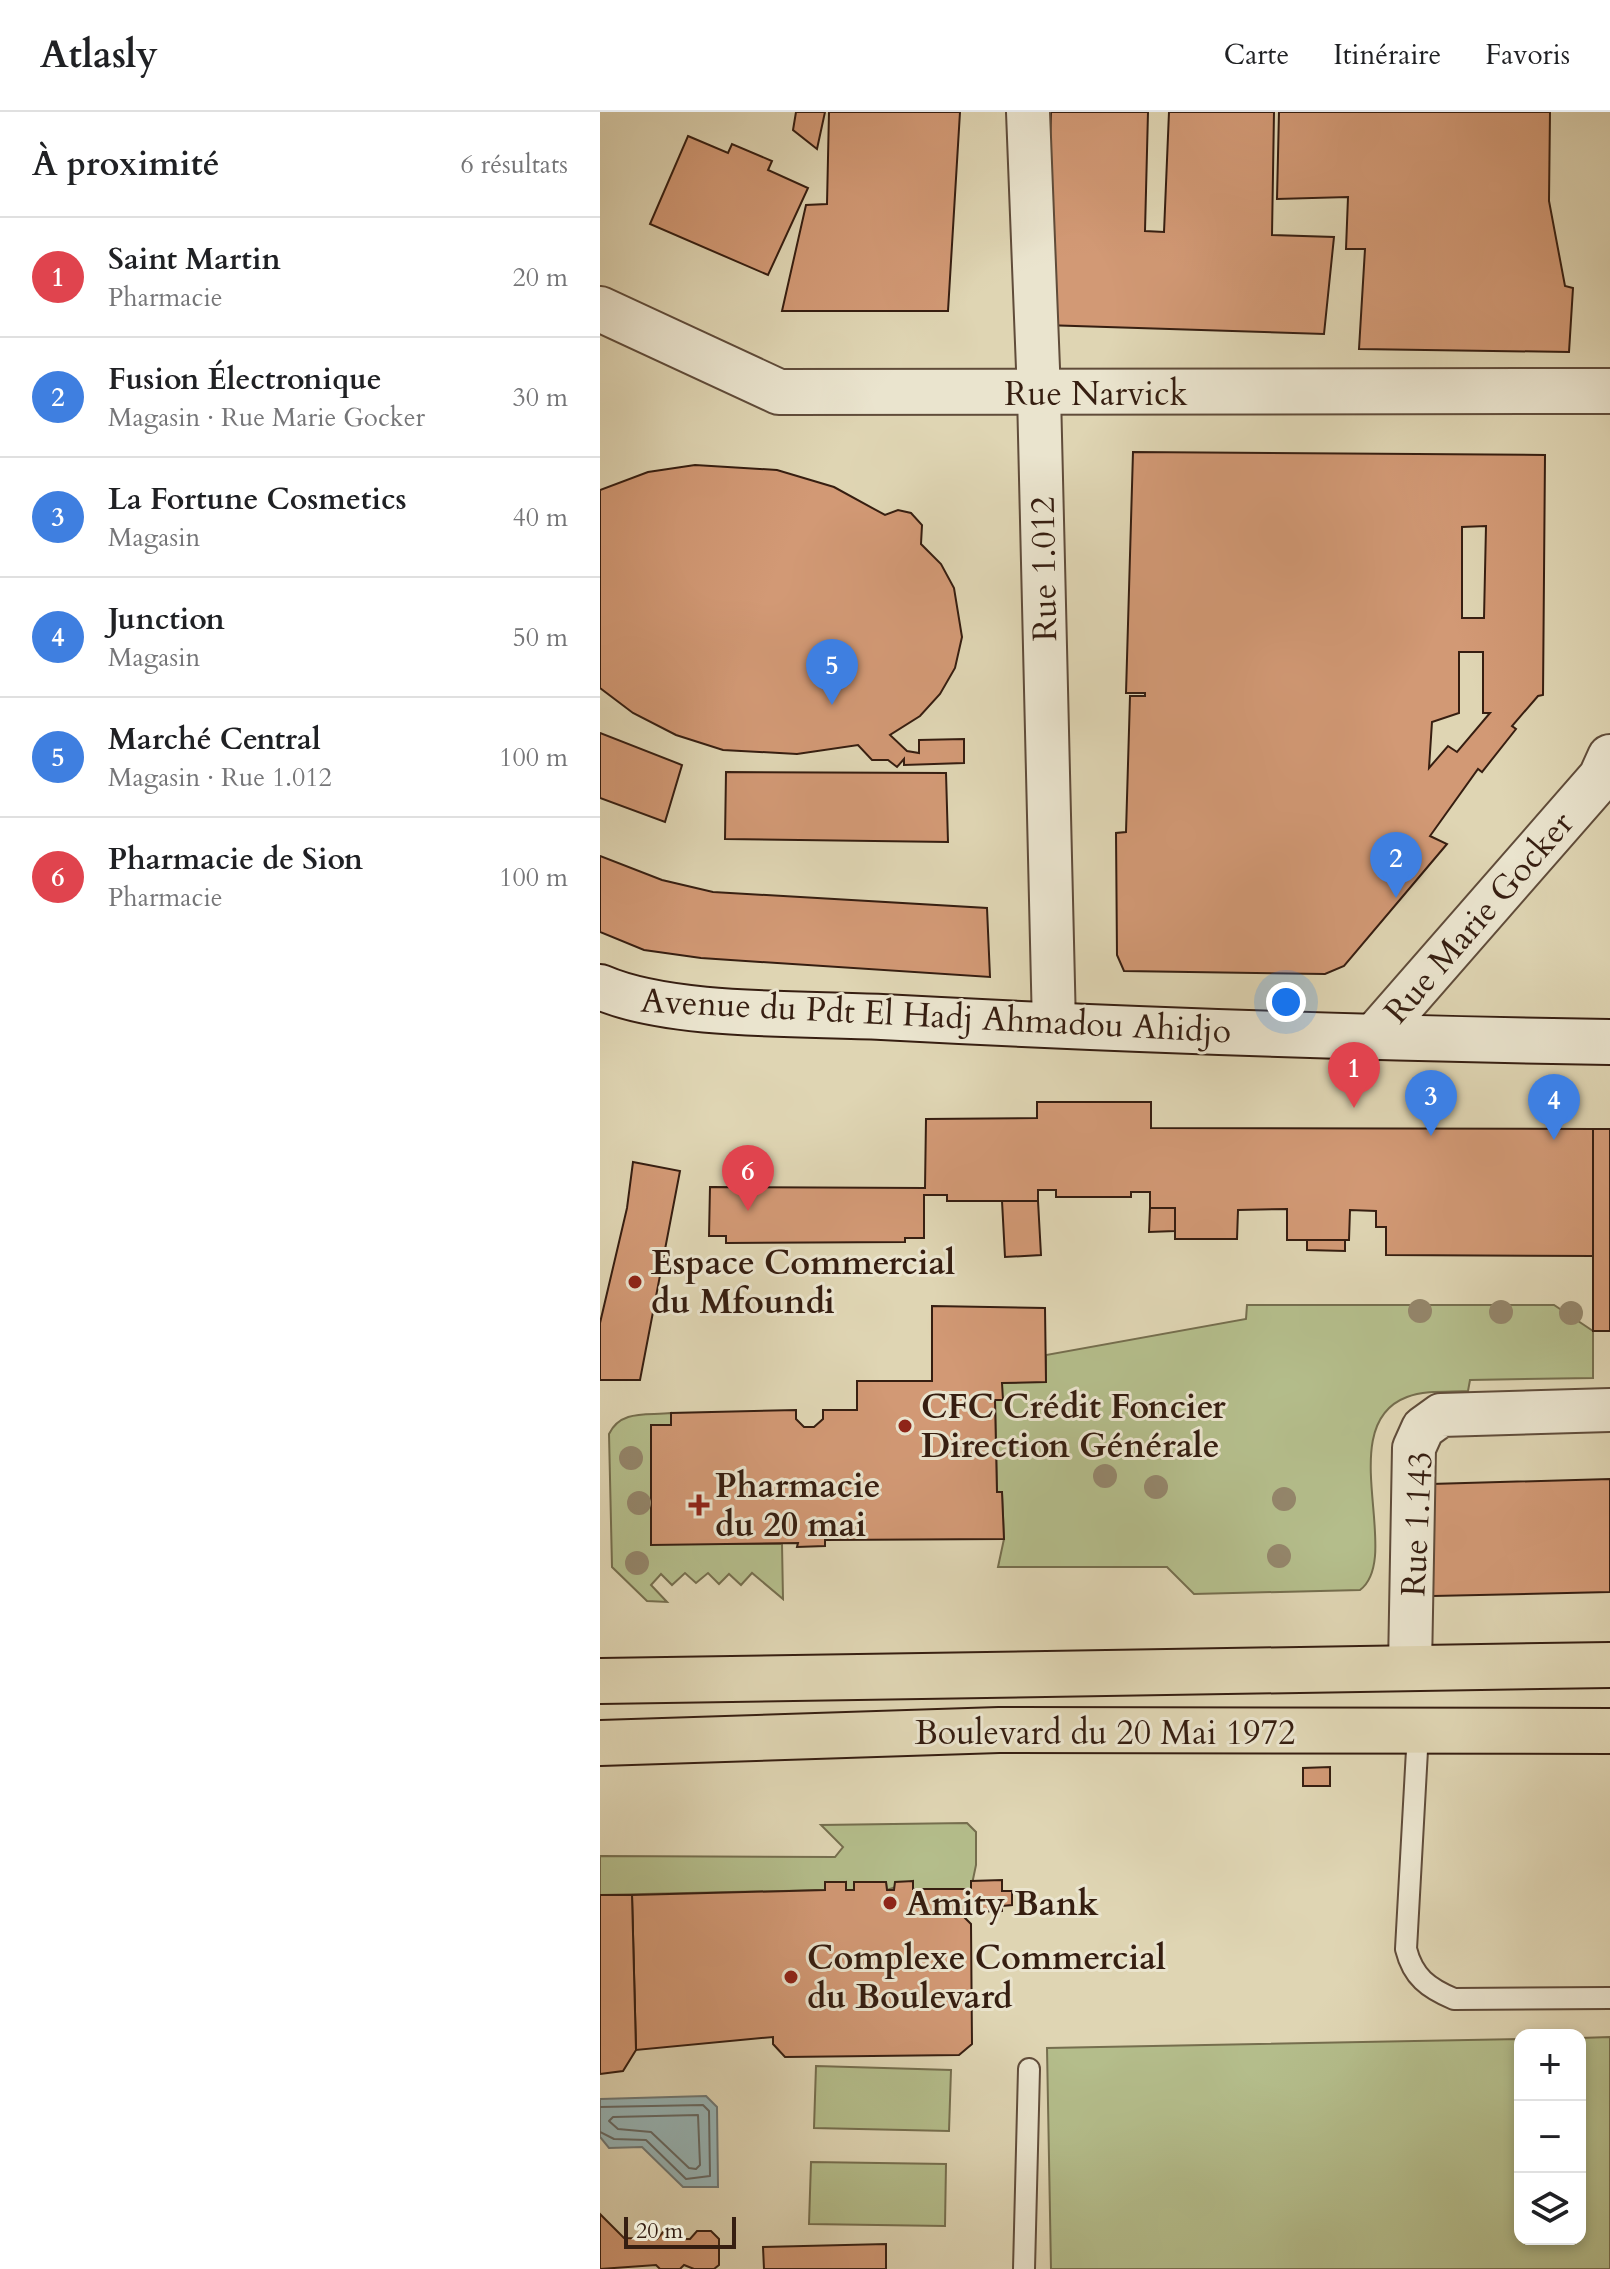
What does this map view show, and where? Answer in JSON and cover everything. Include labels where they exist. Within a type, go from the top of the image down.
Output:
[{"type":"highway","name":"Boulevard du 20 Mai 1972","points":[[600,1681],[1610,1665]]},
{"type":"highway","name":"Boulevard du 20 Mai 1972","points":[[600,1743],[999,1730],[1610,1731]]},
{"type":"street","name":"Rue 1.012","points":[[1028,112],[1039,394],[1054,1026]]},
{"type":"street","name":"Rue Narvick","points":[[600,309],[779,392],[1610,391]]},
{"type":"street","name":"Rue Marie Gocker","points":[[1373,1038],[1601,777],[1610,757]]},
{"type":"street","name":"Avenue du Pdt El Hadj Ahmadou Ahidjo","points":[[600,987],[622,997],[685,1007],[1054,1026],[1373,1038],[1610,1042]]},
{"type":"street","name":"Rue 1.143","points":[[1410,1667],[1414,1448],[1423,1428],[1441,1415],[1610,1410]]},
{"type":"lane","points":[[1418,1732],[1406,1949],[1412,1970],[1432,1990],[1454,1999],[1610,1998]]},
{"type":"lane","points":[[1024,2269],[1029,2069]]},
{"type":"green space","points":[[1247,1305],[1554,1305],[1593,1331],[1593,1378],[1470,1380],[1468,1391],[1414,1395],[1385,1412],[1374,1434],[1371,1462],[1375,1550],[1372,1573],[1360,1590],[1194,1594],[1167,1567],[998,1567],[1004,1539],[1002,1493],[997,1492],[995,1400],[1002,1383],[1046,1381],[1046,1355],[1246,1319]]},
{"type":"green space","points":[[671,1413],[671,1425],[651,1425],[651,1544],[782,1544],[783,1599],[752,1573],[741,1585],[729,1574],[719,1584],[708,1573],[696,1583],[685,1573],[672,1585],[661,1574],[651,1585],[667,1602],[647,1601],[612,1567],[609,1434],[614,1426],[628,1417]]},
{"type":"green space","points":[[967,1823],[976,1832],[976,1865],[971,1889],[913,1889],[913,1881],[887,1890],[886,1882],[854,1882],[854,1890],[846,1890],[846,1882],[825,1890],[600,1895],[600,1856],[835,1857],[843,1847],[821,1825]]},
{"type":"green space","points":[[1610,2037],[1610,2269],[1051,2269],[1047,2048],[1514,2039],[1514,2245],[1586,2245],[1586,2038]]},
{"type":"green space","points":[[816,2066],[951,2070],[949,2131],[814,2128]]},
{"type":"green space","points":[[811,2162],[946,2164],[945,2226],[809,2224]]},
{"type":"water","points":[[706,2096],[717,2107],[718,2187],[683,2187],[642,2147],[609,2148],[600,2137],[600,2099]]},
{"type":"building","points":[[796,112],[825,112],[817,149],[793,130]]},
{"type":"building","points":[[829,112],[960,112],[948,311],[782,311],[806,205],[827,204]]},
{"type":"building","points":[[1051,112],[1148,112],[1145,231],[1164,232],[1169,112],[1274,112],[1272,235],[1334,237],[1324,334],[1044,325]]},
{"type":"building","points":[[1279,112],[1550,112],[1549,201],[1565,286],[1573,288],[1569,352],[1359,349],[1365,249],[1346,249],[1348,197],[1277,199]]},
{"type":"building","points":[[688,136],[728,153],[732,144],[772,161],[768,170],[808,188],[768,275],[650,224]]},
{"type":"building","points":[[1133,452],[1545,455],[1543,695],[1538,696],[1512,726],[1516,729],[1482,772],[1478,769],[1430,836],[1447,844],[1344,966],[1325,974],[1124,971],[1117,955],[1116,833],[1126,832],[1130,696],[1145,696],[1145,693],[1126,693]],"holes":[[[1486,526],[1484,618],[1462,618],[1462,527]],[[1459,652],[1483,652],[1483,713],[1490,713],[1457,752],[1448,746],[1429,768],[1432,722],[1459,713]]]},
{"type":"building","points":[[695,465],[777,470],[834,487],[885,515],[898,510],[911,513],[922,525],[921,544],[941,564],[954,588],[962,637],[955,668],[940,694],[920,716],[890,735],[907,751],[919,753],[919,740],[964,739],[964,763],[904,765],[904,759],[897,767],[888,760],[872,760],[858,745],[797,754],[723,750],[676,735],[633,713],[600,688],[600,490],[648,472]]},
{"type":"building","points":[[600,733],[682,765],[665,822],[600,798]]},
{"type":"building","points":[[726,772],[946,773],[948,842],[725,839]]},
{"type":"building","points":[[600,856],[662,880],[713,892],[987,908],[990,977],[701,958],[644,950],[600,932]]},
{"type":"building","points":[[1037,1102],[1151,1102],[1151,1128],[1593,1129],[1593,1256],[1386,1255],[1386,1227],[1376,1227],[1376,1211],[1350,1210],[1349,1240],[1287,1240],[1287,1209],[1238,1210],[1237,1239],[1175,1239],[1175,1208],[1150,1208],[1150,1192],[1131,1192],[1131,1197],[1056,1197],[1056,1190],[1038,1190],[1038,1201],[947,1201],[947,1195],[924,1195],[924,1238],[905,1238],[905,1242],[726,1243],[726,1236],[709,1236],[710,1187],[925,1188],[926,1119],[1037,1118]]},
{"type":"building","points":[[1593,1129],[1610,1129],[1610,1331],[1593,1331]]},
{"type":"building","points":[[633,1162],[680,1171],[640,1380],[600,1380],[600,1323],[627,1208]]},
{"type":"building","points":[[1002,1201],[1038,1201],[1041,1255],[1005,1257]]},
{"type":"building","points":[[1150,1208],[1175,1208],[1175,1231],[1149,1232]]},
{"type":"building","points":[[1307,1240],[1345,1240],[1345,1251],[1307,1250]]},
{"type":"building","name":"CFC Crédit Foncier Direction Générale","points":[[932,1306],[1045,1308],[1046,1382],[1002,1383],[1003,1400],[995,1400],[997,1492],[1002,1492],[1004,1539],[825,1540],[825,1546],[797,1547],[798,1543],[651,1545],[651,1425],[671,1425],[671,1413],[796,1410],[796,1419],[804,1427],[814,1427],[823,1419],[823,1410],[857,1410],[857,1381],[932,1381]]},
{"type":"building","points":[[1610,1479],[1610,1592],[1433,1596],[1431,1484]]},
{"type":"building","points":[[1330,1767],[1330,1786],[1303,1786],[1303,1768]]},
{"type":"building","points":[[1002,1880],[1002,1891],[1012,1891],[1012,1905],[1002,1906],[1002,1911],[959,1912],[971,1924],[972,2044],[959,2055],[785,2057],[773,2044],[773,2037],[636,2050],[632,1895],[825,1890],[825,1882],[846,1882],[846,1890],[854,1890],[854,1882],[886,1882],[887,1890],[894,1890],[895,1882],[913,1881],[913,1889],[971,1889],[971,1881]]},
{"type":"building","points":[[600,1895],[632,1895],[636,2050],[623,2071],[600,2074]]},
{"type":"building","points":[[600,2214],[624,2238],[657,2239],[664,2231],[678,2231],[684,2239],[690,2239],[697,2231],[711,2231],[719,2239],[719,2265],[714,2269],[694,2269],[684,2265],[680,2269],[660,2269],[656,2265],[600,2269]]},
{"type":"building","points":[[886,2244],[886,2269],[764,2269],[763,2247]]},
{"type":"place","name":"Marché Central","points":[[832,705]]},
{"type":"place","name":"Fusion Électronique","points":[[1396,898]]},
{"type":"place","name":"Saint Martin","points":[[1354,1108]]},
{"type":"place","name":"La Fortune Cosmetics","points":[[1431,1136]]},
{"type":"place","name":"Junction","points":[[1554,1140]]},
{"type":"place","name":"Pharmacie de Sion","points":[[748,1211]]},
{"type":"place","name":"Espace Commercial du Mfoundi","points":[[635,1282]]},
{"type":"place","name":"CFC Crédit Foncier Direction Générale","points":[[905,1426]]},
{"type":"place","name":"Pharmacie du 20 mai","points":[[699,1505]]},
{"type":"place","name":"Amity Bank","points":[[890,1903]]},
{"type":"place","name":"Complexe Commercial du Boulevard","points":[[791,1977]]}]
